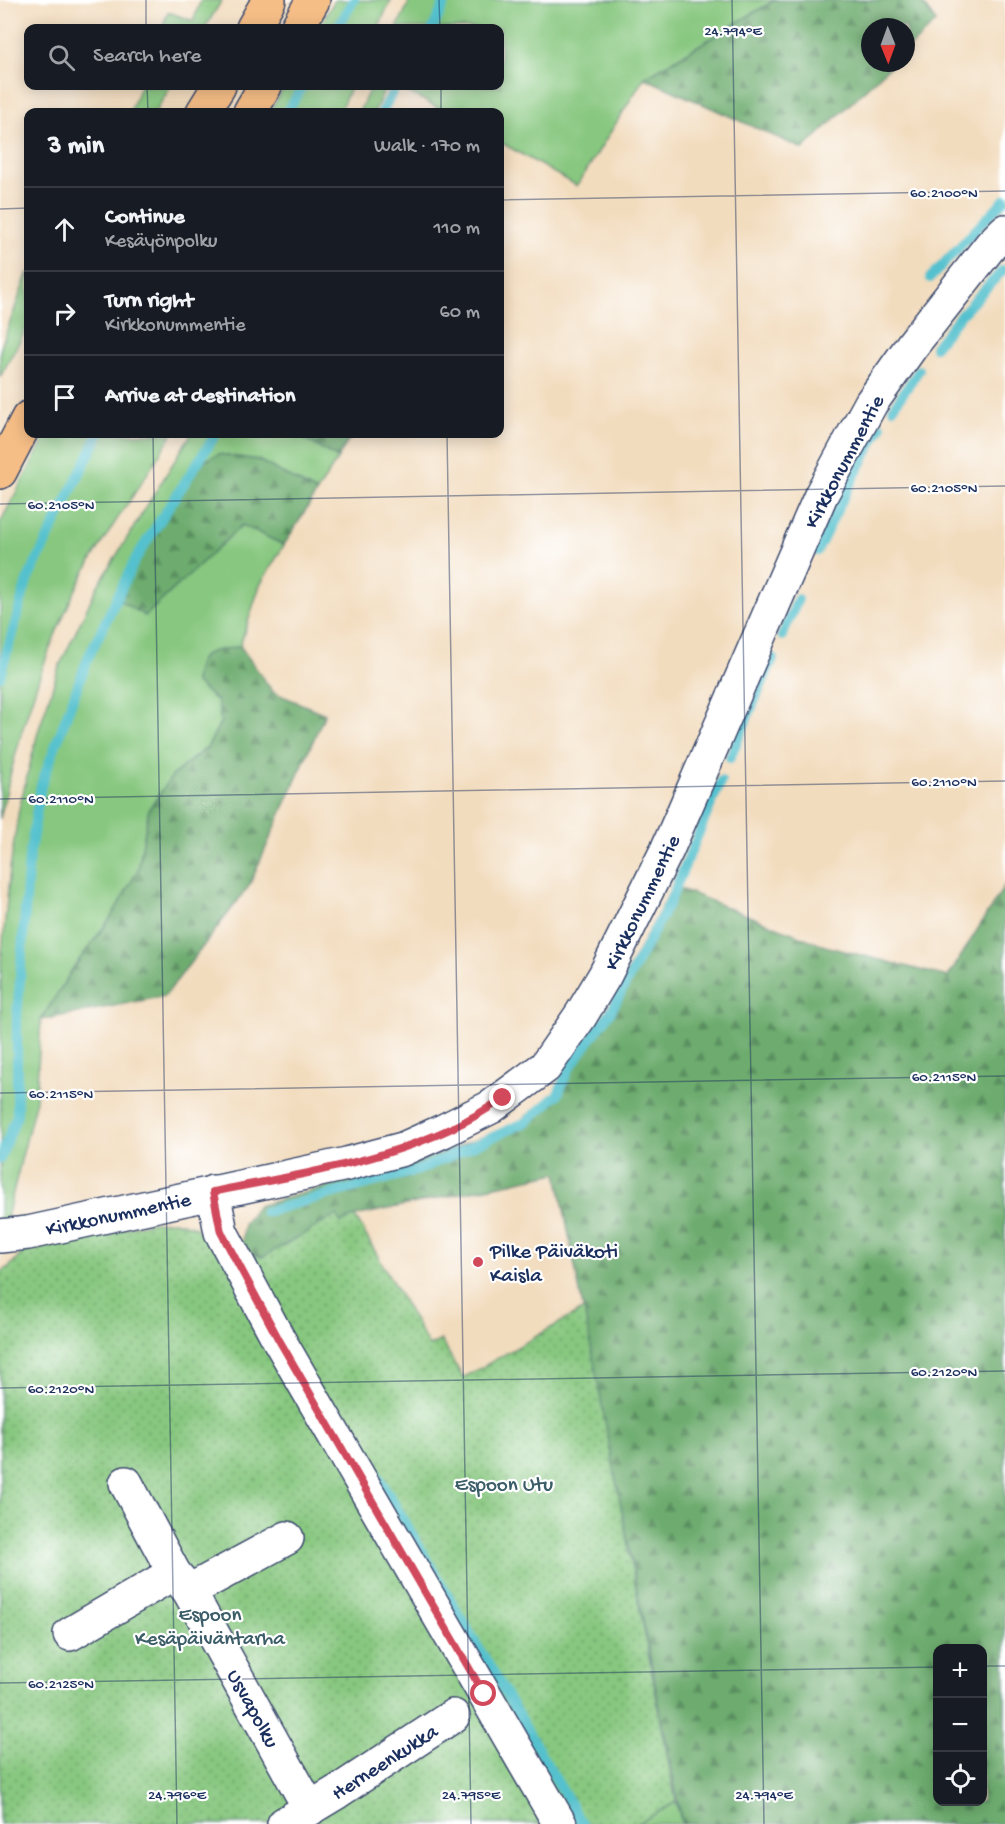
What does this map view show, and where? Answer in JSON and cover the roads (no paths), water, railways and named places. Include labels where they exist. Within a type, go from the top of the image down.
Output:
[{"type":"main road","points":[[255,24],[269,0]]},
{"type":"main road","points":[[299,24],[313,0]]},
{"type":"main road","points":[[205,108],[217,90]]},
{"type":"main road","points":[[252,108],[263,90]]},
{"type":"main road","points":[[0,472],[24,426]]},
{"type":"street","name":"Kirkkonummentie","points":[[0,1236],[28,1233],[347,1164],[403,1149],[491,1107],[545,1067],[581,1015],[604,975],[668,850],[821,495],[871,403],[913,344],[992,244],[1005,231]]},
{"type":"street","points":[[213,1192],[221,1232],[279,1340],[560,1824]]},
{"type":"street","name":"Usvapolku","points":[[126,1483],[182,1582],[297,1816]]},
{"type":"street","points":[[70,1634],[182,1582],[287,1538]]},
{"type":"street","name":"Herneenkukka","points":[[297,1816],[453,1716]]},
{"type":"waterway","points":[[339,24],[354,0]]},
{"type":"waterway","points":[[435,24],[446,0]]},
{"type":"waterway","points":[[289,108],[301,90]]},
{"type":"waterway","points":[[384,108],[394,90]]},
{"type":"waterway","points":[[930,278],[1005,199]]},
{"type":"waterway","points":[[935,347],[958,318],[1003,270]]},
{"type":"waterway","points":[[893,408],[919,370]]},
{"type":"waterway","points":[[817,551],[881,427]]},
{"type":"waterway","points":[[0,676],[27,581],[97,438]]},
{"type":"waterway","points":[[0,1159],[17,1115],[17,1018],[29,858],[41,785],[88,658],[136,558],[213,438]]},
{"type":"waterway","points":[[782,636],[798,599]]},
{"type":"waterway","points":[[730,758],[773,658]]},
{"type":"waterway","points":[[265,1212],[419,1170],[526,1122],[558,1094],[568,1070],[611,1011],[669,903],[721,781]]},
{"type":"waterway","points":[[359,1444],[582,1824]]},
{"type":"place","name":"Pilke Päiväkoti Kaisla","points":[[478,1262]]},
{"type":"park label","name":"Espoon Utu","points":[[504,1483]]},
{"type":"park label","name":"Espoon Kesäpäiväntarha","points":[[210,1625]]}]
